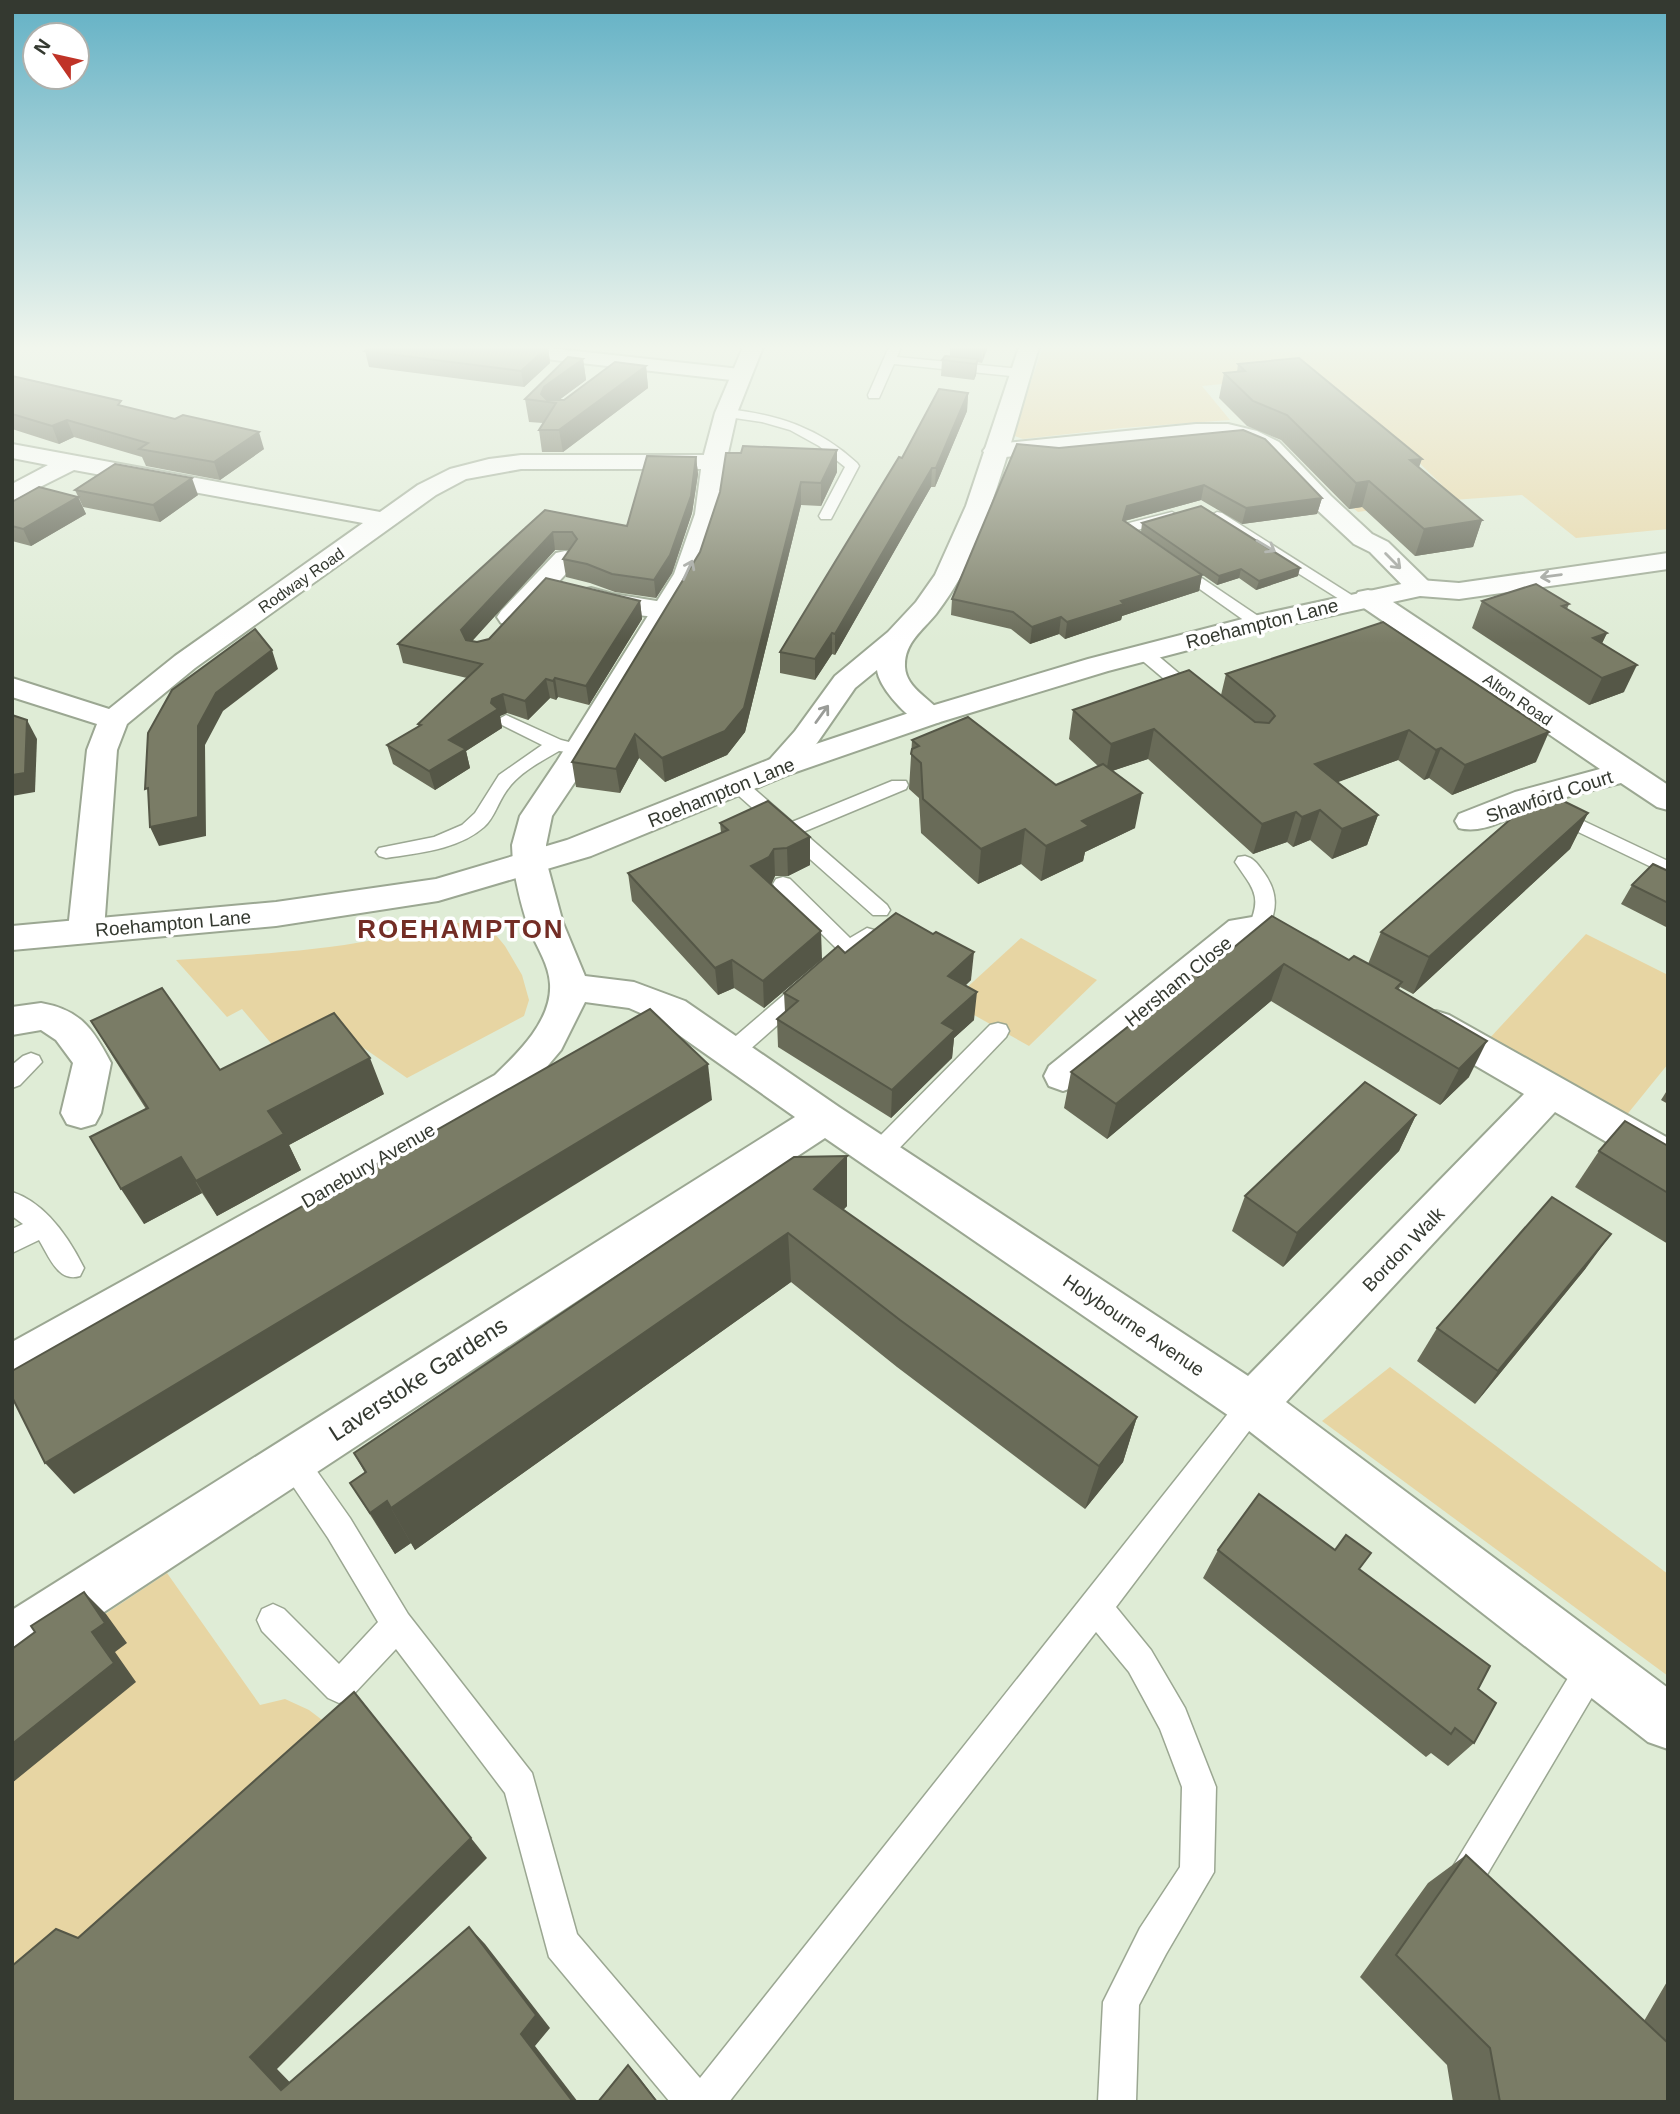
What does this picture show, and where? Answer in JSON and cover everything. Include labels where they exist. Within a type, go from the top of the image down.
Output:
[{"type":"main road","points":[[569,988],[565,968],[548,931],[534,887],[529,845],[536,816],[569,747],[687,574],[707,514],[718,446]]},
{"type":"main road","points":[[779,768],[806,737],[845,682],[898,638],[926,608],[947,575],[978,506],[997,446]]},
{"type":"main road","points":[[995,451],[1042,446]]},
{"type":"main road","points":[[1268,446],[1336,514],[1363,539],[1379,547],[1420,588]]},
{"type":"main road","points":[[12,451],[384,520]]},
{"type":"main road","name":"Rodway Road","points":[[114,720],[185,662],[427,490],[458,474],[489,466],[522,462],[714,462]]},
{"type":"main road","points":[[12,494],[69,463]]},
{"type":"main road","name":"Roehampton Lane","points":[[12,938],[356,904],[438,890],[530,864],[625,831],[779,768],[929,716],[1144,653],[1258,623],[1420,588],[1453,572],[1668,543]]},
{"type":"main road","points":[[490,640],[565,559]]},
{"type":"main road","name":"Roehampton Lane","points":[[1420,588],[1459,591],[1668,561]]},
{"type":"main road","points":[[543,584],[580,591],[609,602],[664,610]]},
{"type":"main road","name":"Alton Road","points":[[1360,600],[1668,800]]},
{"type":"main road","points":[[898,638],[888,662],[892,679],[929,716]]},
{"type":"main road","points":[[12,687],[114,720],[102,750],[86,930]]},
{"type":"main road","name":"Shawford Court","points":[[1471,821],[1526,799],[1627,771]]},
{"type":"main road","points":[[1258,928],[1337,969]]},
{"type":"main road","name":"Hersham Close","points":[[1063,1076],[1217,947],[1241,930],[1258,928]]},
{"type":"main road","name":"Holybourne Avenue","points":[[569,988],[624,991],[645,997],[672,1011],[825,1118],[1252,1405],[1668,1722]]},
{"type":"main road","name":"Danebury Avenue","points":[[12,1366],[509,1085],[529,1067],[544,1047],[560,1018],[569,988]]},
{"type":"main road","points":[[1408,1009],[1668,1158]]},
{"type":"main road","points":[[12,1021],[44,1016],[62,1023],[74,1032],[92,1063],[81,1113]]},
{"type":"main road","name":"Bordon Walk","points":[[1252,1405],[1476,1173],[1552,1090]]},
{"type":"main road","name":"Laverstoke Gardens","points":[[12,1642],[825,1118]]},
{"type":"lane","points":[[827,516],[852,466],[832,446]]},
{"type":"lane","points":[[1258,623],[1130,534],[1130,527],[1196,509],[1360,600]]},
{"type":"lane","points":[[1144,653],[1206,706]]},
{"type":"lane","points":[[506,720],[569,747]]},
{"type":"lane","points":[[386,852],[440,843],[470,828],[490,809],[494,795],[522,765],[569,747]]},
{"type":"lane","points":[[738,785],[880,910]]},
{"type":"lane","points":[[789,831],[899,785]]},
{"type":"lane","points":[[1526,799],[1668,869]]},
{"type":"lane","points":[[1245,862],[1264,883],[1266,914],[1258,928]]},
{"type":"lane","points":[[783,884],[850,950]]},
{"type":"lane","points":[[731,1053],[867,935]]},
{"type":"lane","points":[[878,1154],[998,1031]]},
{"type":"lane","points":[[12,1079],[31,1062]]},
{"type":"lane","points":[[12,1202],[43,1225],[71,1268]]},
{"type":"lane","points":[[12,1242],[43,1225]]},
{"type":"lane","points":[[705,2102],[1252,1405]]},
{"type":"lane","points":[[292,1460],[339,1528],[397,1625],[520,1784],[562,1944],[695,2102]]},
{"type":"lane","points":[[1096,1607],[1140,1661],[1173,1720],[1199,1787],[1196,1872],[1153,1941],[1121,2003],[1117,2102]]},
{"type":"lane","points":[[273,1620],[340,1687],[397,1625]]},
{"type":"lane","points":[[1488,1911],[1469,1894],[1464,1884],[1466,1877],[1593,1666]]},
{"type":"shaded area","points":[[1400,446],[1668,446],[1668,529],[1576,538],[1522,495],[1425,502],[1358,512],[1340,497],[1442,485]]},
{"type":"shaded area","points":[[474,921],[491,929],[505,946],[522,975],[529,1000],[524,1016],[407,1078],[342,1033],[287,1062],[242,1009],[227,1017],[176,960],[325,947]]},
{"type":"shaded area","points":[[1586,934],[1668,975],[1668,1064],[1625,1117],[1488,1040]]},
{"type":"shaded area","points":[[1021,938],[1097,980],[1029,1046],[951,1002]]},
{"type":"shaded area","points":[[1390,1367],[1668,1574],[1668,1676],[1322,1421]]},
{"type":"shaded area","points":[[167,1573],[260,1705],[285,1699],[309,1710],[330,1726],[12,2007],[12,1676]]},
{"type":"building","points":[[144,446],[239,446],[214,462],[139,449]]},
{"type":"building","points":[[743,446],[837,450],[821,483],[801,482],[744,708],[725,731],[662,758],[635,734],[616,769],[572,762],[700,552],[720,492],[726,453],[741,453]]},
{"type":"building","points":[[909,446],[946,446],[936,468],[932,468],[835,634],[832,633],[815,659],[780,652],[899,457],[902,458]]},
{"type":"building","points":[[1016,446],[1059,448],[1271,446],[1322,498],[1246,508],[1204,485],[1127,506],[1123,520],[1202,575],[1067,622],[1061,617],[1032,627],[1013,612],[952,599]]},
{"type":"building","points":[[1318,446],[1406,446],[1422,459],[1410,460],[1482,520],[1424,529],[1369,481],[1356,483]]},
{"type":"building","points":[[647,456],[696,457],[691,496],[670,555],[654,580],[612,574],[587,564],[563,559],[577,539],[572,532],[553,532],[461,630],[466,640],[477,642],[489,639],[546,578],[640,601],[586,686],[555,678],[553,681],[546,679],[525,701],[503,694],[492,699],[491,703],[498,709],[449,740],[466,749],[429,771],[387,745],[421,725],[418,724],[482,664],[398,644],[545,510],[627,526]]},
{"type":"building","points":[[115,464],[192,478],[153,505],[75,490]]},
{"type":"building","points":[[39,487],[78,497],[23,529],[12,526],[12,502]]},
{"type":"building","points":[[1201,506],[1300,568],[1259,581],[1241,569],[1219,576],[1142,523]]},
{"type":"building","points":[[1536,584],[1569,604],[1562,606],[1607,633],[1593,638],[1637,665],[1602,678],[1482,601]]},
{"type":"building","points":[[1383,622],[1549,732],[1465,765],[1441,748],[1436,750],[1409,730],[1315,764],[1378,815],[1342,829],[1320,810],[1302,817],[1296,812],[1262,824],[1154,729],[1111,744],[1073,710],[1189,670],[1255,722],[1269,723],[1275,716],[1271,711],[1226,674]]},
{"type":"building","points":[[255,629],[272,650],[216,693],[198,726],[198,817],[150,827],[148,788],[145,789],[148,733],[172,690]]},
{"type":"building","points":[[12,715],[27,720],[25,773],[12,775]]},
{"type":"building","points":[[968,717],[1056,785],[1103,764],[1142,793],[1082,821],[1089,826],[1046,846],[1025,829],[981,849],[923,799],[921,763],[911,754],[912,749],[919,746],[912,740]]},
{"type":"building","points":[[1543,791],[1588,813],[1429,957],[1381,932]]},
{"type":"building","points":[[768,801],[810,837],[787,848],[774,849],[769,857],[751,866],[821,931],[763,981],[732,960],[715,968],[628,873],[728,830],[720,823]]},
{"type":"building","points":[[1653,864],[1668,871],[1668,903],[1632,885]]},
{"type":"building","points":[[896,913],[933,934],[936,932],[974,952],[948,976],[977,992],[942,1023],[955,1030],[892,1090],[777,1019],[798,1001],[784,993],[838,946],[845,953]]},
{"type":"building","points":[[1272,916],[1349,960],[1354,956],[1402,982],[1396,988],[1487,1041],[1459,1069],[1284,964],[1116,1104],[1071,1072],[1194,974],[1198,977]]},
{"type":"building","points":[[162,988],[220,1070],[334,1013],[370,1058],[268,1111],[284,1134],[196,1181],[181,1157],[121,1189],[90,1137],[148,1108],[91,1021]]},
{"type":"building","points":[[650,1009],[708,1064],[45,1463],[12,1397],[12,1371]]},
{"type":"building","points":[[1365,1082],[1416,1115],[1297,1233],[1245,1196]]},
{"type":"building","points":[[1625,1121],[1668,1146],[1668,1193],[1599,1151]]},
{"type":"building","points":[[847,1156],[814,1189],[1137,1417],[1099,1466],[900,1320],[788,1233],[391,1508],[387,1501],[370,1513],[350,1483],[366,1472],[354,1453],[794,1157]]},
{"type":"building","points":[[1552,1197],[1611,1234],[1498,1371],[1437,1328]]},
{"type":"building","points":[[1259,1494],[1335,1550],[1346,1535],[1371,1553],[1359,1569],[1490,1666],[1478,1689],[1496,1703],[1474,1743],[1455,1728],[1451,1734],[1218,1550]]},
{"type":"building","points":[[84,1592],[105,1623],[92,1632],[114,1663],[12,1744],[12,1649],[35,1632],[31,1626]]},
{"type":"building","points":[[354,1692],[471,1838],[250,2057],[281,2090],[469,1927],[536,2015],[521,2034],[573,2102],[12,2102],[12,1966],[56,1929],[78,1938]]},
{"type":"building","points":[[1466,1855],[1668,2043],[1668,2102],[1500,2102],[1490,2048],[1396,1955]]},
{"type":"building","points":[[628,2065],[657,2102],[598,2102]]},
{"type":"district","name":"ROEHAMPTON","points":[[461,929]]}]
